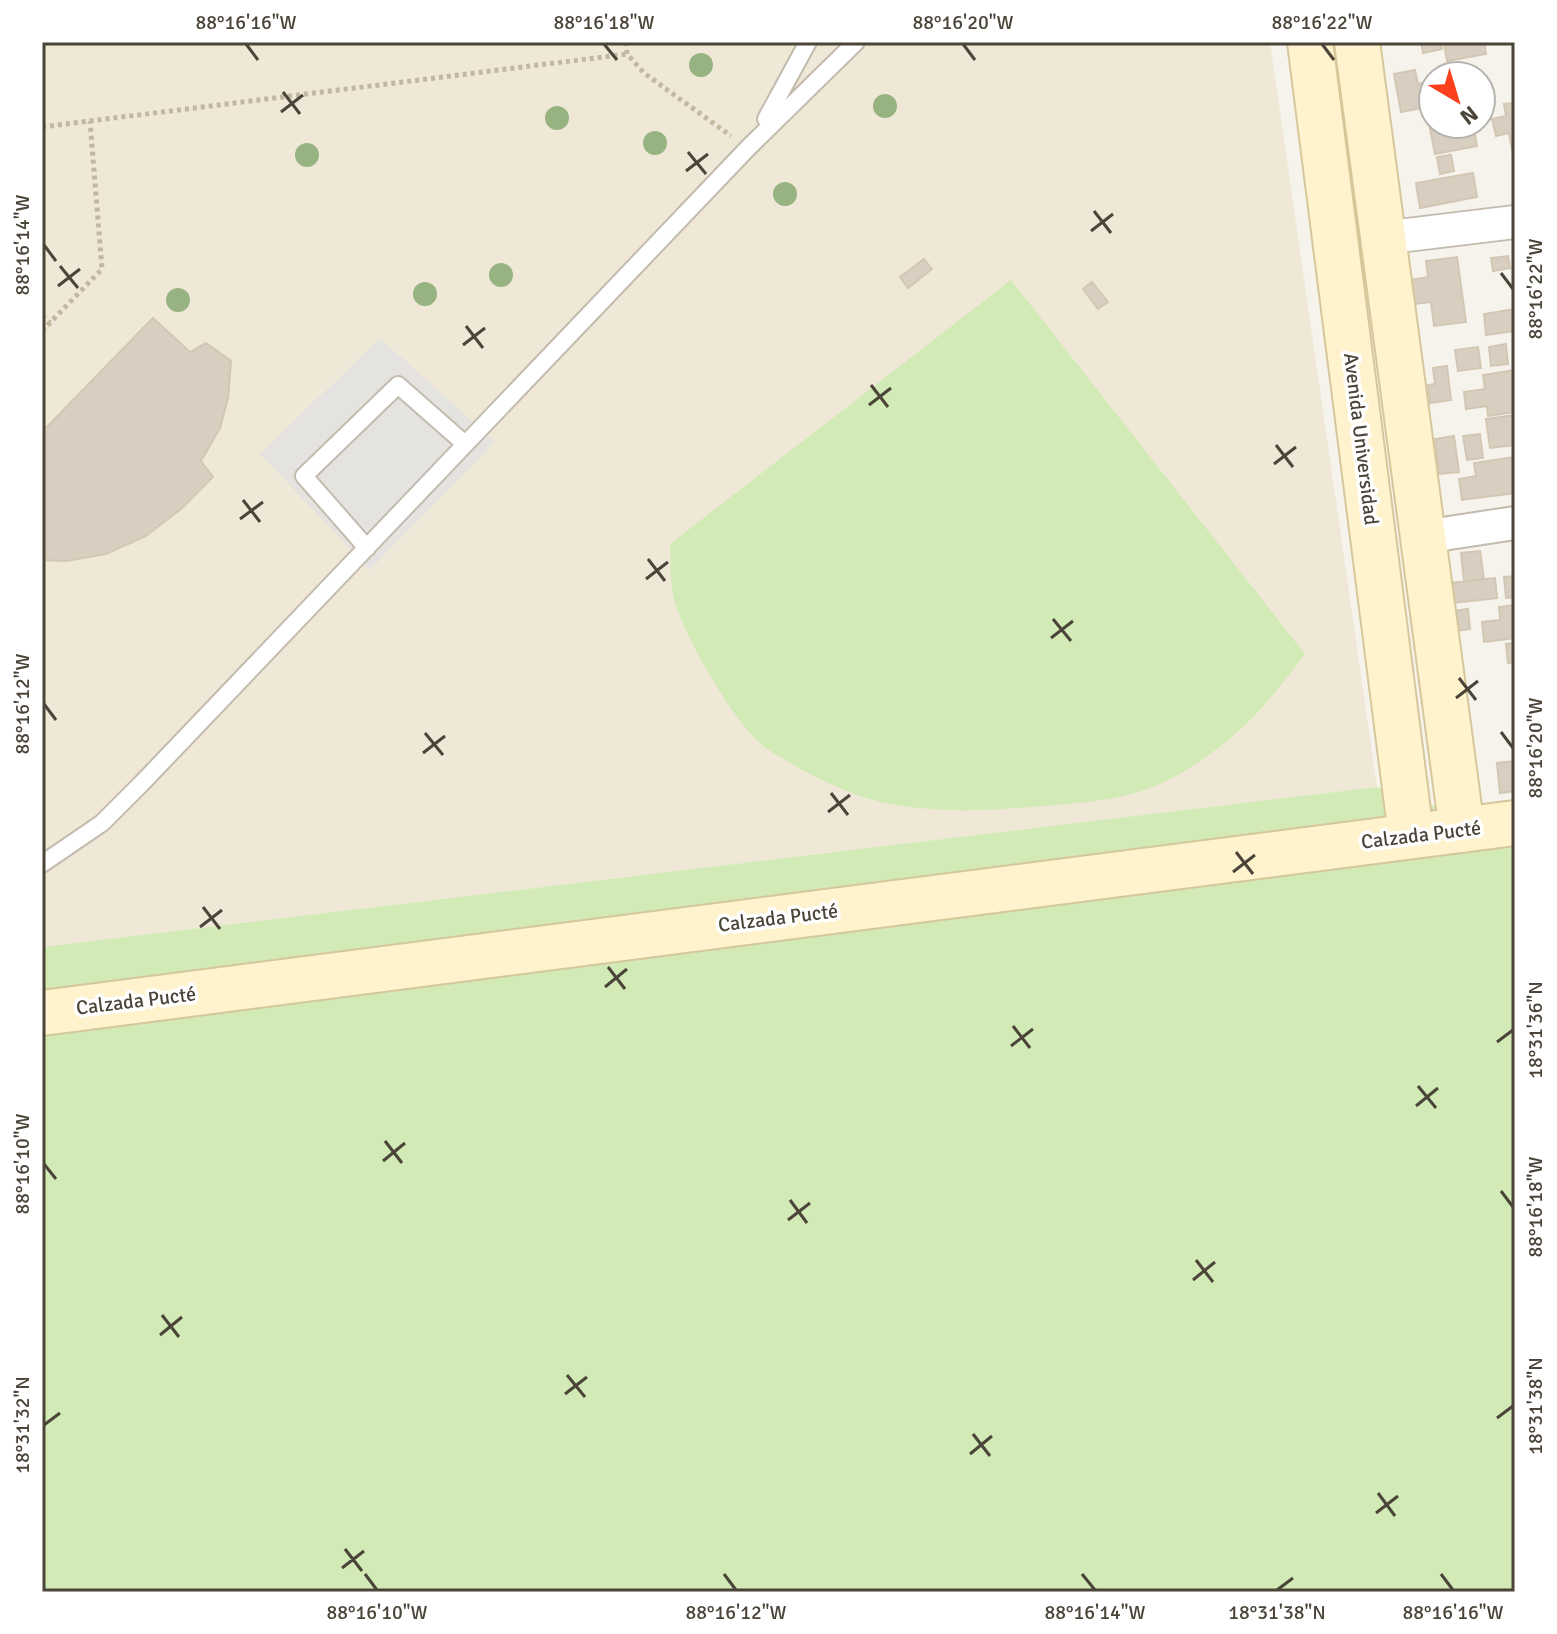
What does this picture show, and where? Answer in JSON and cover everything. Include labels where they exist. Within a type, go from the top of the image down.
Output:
[{"type":"street","points":[[1357,42],[1462,830]]},
{"type":"street","name":"Avenida Universidad","points":[[1309,44],[1411,835]]},
{"type":"street","points":[[1382,238],[1515,222]]},
{"type":"street","points":[[1423,537],[1515,523]]},
{"type":"street","name":"Calzada Pucté","points":[[42,1013],[1515,823]]},
{"type":"lane","points":[[748,148],[790,80],[808,42]]},
{"type":"lane","points":[[42,864],[102,823],[748,148],[856,42]]},
{"type":"lane","points":[[367,548],[304,476],[398,385],[465,444]]},
{"type":"path","points":[[626,42],[627,54],[644,73],[748,148]]},
{"type":"path","points":[[42,127],[627,54]]},
{"type":"path","points":[[42,331],[102,269],[90,121]]},
{"type":"path","points":[[42,316],[50,323]]},
{"type":"shaded area","points":[[42,42],[1270,42],[1377,787],[42,947]]},
{"type":"shaded area","points":[[380,338],[495,442],[370,570],[260,454]]},
{"type":"green space","points":[[1011,280],[1305,654],[1262,708],[1231,738],[1174,777],[1141,791],[1087,802],[994,809],[938,809],[881,802],[821,780],[792,764],[766,748],[740,721],[712,679],[679,615],[672,586],[670,544]]},
{"type":"green space","points":[[1377,787],[1515,833],[1515,1592],[42,1592],[42,947]]},
{"type":"building","points":[[1421,42],[1441,42],[1442,49],[1423,53]]},
{"type":"building","points":[[1484,42],[1486,54],[1447,60],[1444,43]]},
{"type":"building","points":[[1415,70],[1417,109],[1401,112],[1394,74]]},
{"type":"building","points":[[1515,103],[1515,166],[1509,133],[1497,136],[1497,118],[1506,116],[1504,104]]},
{"type":"building","points":[[1432,140],[1476,140],[1477,146],[1435,154]]},
{"type":"building","points":[[1451,155],[1454,171],[1440,174],[1437,157]]},
{"type":"building","points":[[1473,173],[1477,197],[1420,208],[1416,183]]},
{"type":"building","points":[[1508,256],[1510,268],[1493,271],[1491,258]]},
{"type":"building","points":[[1457,257],[1466,322],[1434,326],[1431,302],[1407,305],[1404,281],[1428,277],[1426,261]]},
{"type":"building","points":[[924,259],[932,269],[908,288],[900,277]]},
{"type":"building","points":[[1092,282],[1108,302],[1098,309],[1083,289]]},
{"type":"building","points":[[1515,309],[1515,331],[1486,335],[1484,314]]},
{"type":"building","points":[[153,318],[190,352],[206,343],[231,361],[228,398],[220,428],[201,461],[213,477],[181,509],[146,536],[106,554],[66,561],[42,560],[42,432]]},
{"type":"building","points":[[1506,344],[1508,364],[1491,366],[1489,347]]},
{"type":"building","points":[[1478,347],[1481,368],[1458,371],[1455,350]]},
{"type":"building","points":[[1447,366],[1451,400],[1430,403],[1428,385],[1435,384],[1433,368]]},
{"type":"building","points":[[1515,370],[1515,412],[1488,416],[1487,406],[1466,409],[1464,392],[1485,389],[1483,375]]},
{"type":"building","points":[[1515,415],[1515,445],[1490,448],[1486,419]]},
{"type":"building","points":[[1480,434],[1483,458],[1467,460],[1463,436]]},
{"type":"building","points":[[1454,436],[1459,472],[1439,474],[1435,439]]},
{"type":"building","points":[[1515,457],[1515,493],[1462,500],[1459,479],[1476,476],[1474,463]]},
{"type":"building","points":[[1480,551],[1484,579],[1464,581],[1461,553]]},
{"type":"building","points":[[1515,576],[1515,597],[1506,598],[1504,577]]},
{"type":"building","points":[[1495,578],[1497,598],[1453,603],[1451,583]]},
{"type":"building","points":[[1515,605],[1515,638],[1484,642],[1482,622],[1500,620],[1499,607]]},
{"type":"building","points":[[1468,609],[1470,629],[1455,631],[1453,611]]},
{"type":"building","points":[[1515,643],[1515,662],[1508,663],[1506,644]]},
{"type":"building","points":[[1515,761],[1515,791],[1500,793],[1497,763]]}]
